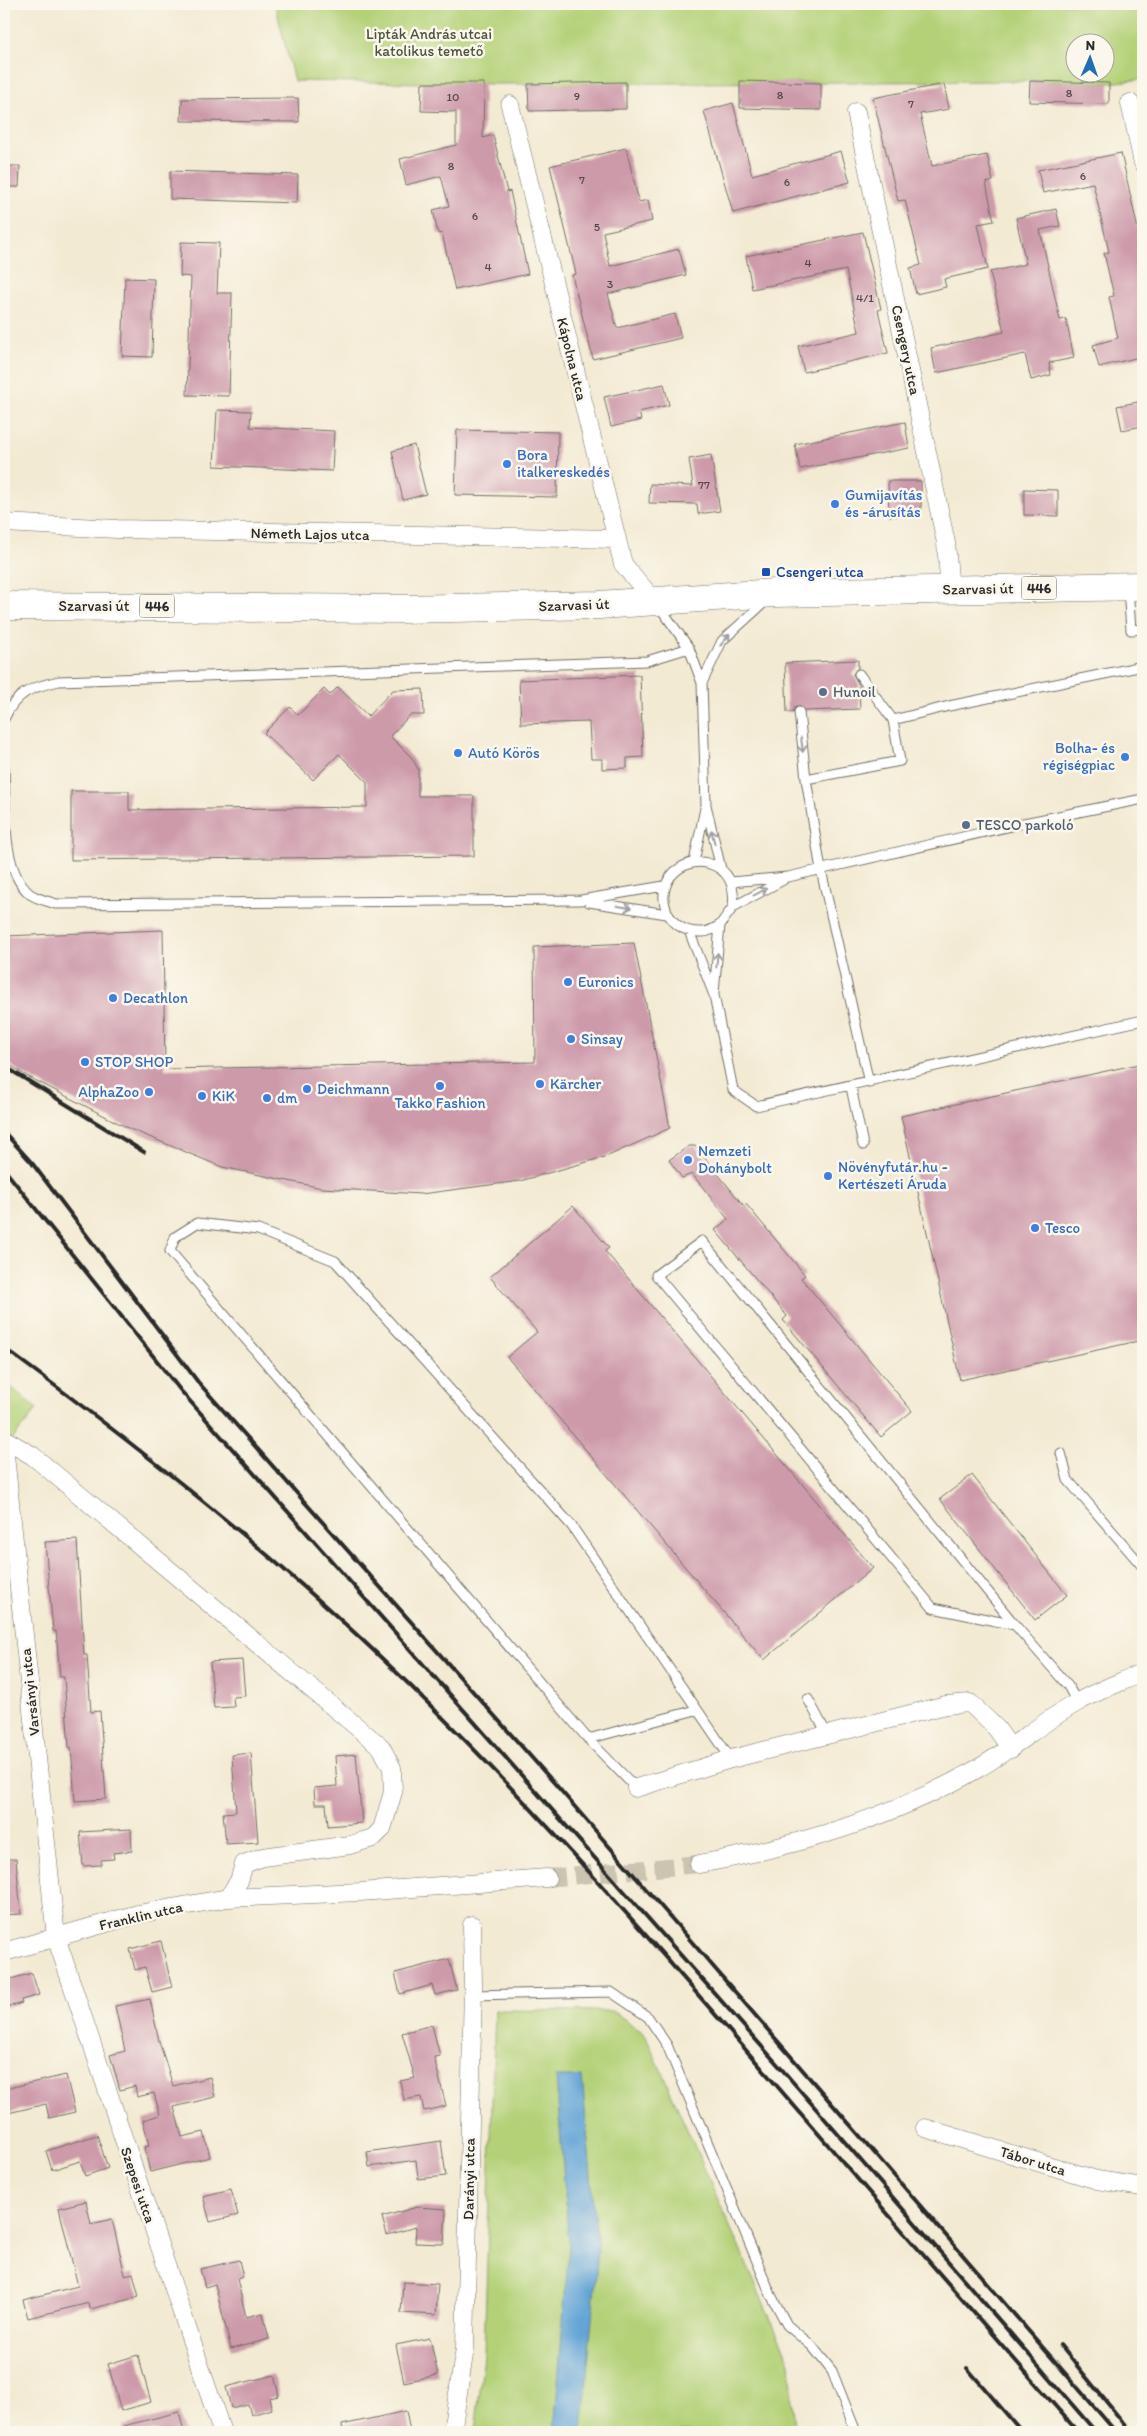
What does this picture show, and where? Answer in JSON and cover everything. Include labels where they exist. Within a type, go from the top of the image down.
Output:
[{"type":"main road","name":"Szarvasi út","points":[[4,606],[132,605],[401,609],[599,606],[775,593],[1136,586]]},
{"type":"street","points":[[1130,103],[1143,164]]},
{"type":"street","name":"Kápolna utca","points":[[510,105],[623,564],[655,602]]},
{"type":"street","name":"Csengery utca","points":[[856,112],[946,543],[950,590]]},
{"type":"street","name":"Németh Lajos utca","points":[[4,523],[117,530],[617,539]]},
{"type":"street","points":[[4,1439],[33,1456],[381,1748],[392,1768],[393,1792],[382,1829],[374,1838],[350,1845],[263,1857],[244,1864],[239,1880],[228,1898]]},
{"type":"street","name":"Varsányi utca","points":[[4,1446],[56,1938]]},
{"type":"street","points":[[699,1864],[762,1852],[834,1833],[913,1801],[976,1770],[1011,1749],[1077,1702],[1143,1672]]},
{"type":"street","points":[[636,1788],[731,1759],[946,1705],[970,1703],[997,1729],[1011,1749]]},
{"type":"street","name":"Franklin utca","points":[[4,1952],[138,1914],[228,1898],[360,1892],[547,1878]]},
{"type":"street","name":"Darányi utca","points":[[452,2432],[465,2348],[473,1995],[472,1925]]},
{"type":"street","name":"Szepesi utca","points":[[56,1938],[222,2432]]},
{"type":"street","name":"Tábor utca","points":[[925,2128],[1097,2180],[1143,2188]]},
{"type":"lane","points":[[1136,586],[1131,630],[1143,629]]},
{"type":"lane","points":[[702,683],[722,641],[775,593]]},
{"type":"lane","points":[[655,602],[689,648],[702,683],[706,805],[721,869],[731,882],[734,895],[733,907]]},
{"type":"lane","points":[[4,719],[11,703],[34,687],[59,681],[647,660],[689,648]]},
{"type":"lane","points":[[892,720],[1143,666]]},
{"type":"lane","points":[[806,779],[900,761],[892,720],[859,674]]},
{"type":"lane","points":[[798,712],[806,779],[821,870],[869,1083]]},
{"type":"lane","points":[[4,767],[8,846],[13,871],[30,894],[56,904],[581,900],[664,886]]},
{"type":"lane","points":[[731,882],[788,877],[1024,823],[1143,799]]},
{"type":"lane","points":[[694,862],[706,805]]},
{"type":"lane","points":[[721,869],[710,864],[694,862],[678,868],[664,886],[663,902],[667,914],[675,923],[689,931],[705,932],[720,925],[733,907],[788,877]]},
{"type":"lane","points":[[581,900],[667,914]]},
{"type":"lane","points":[[714,995],[720,925]]},
{"type":"lane","points":[[689,931],[714,995],[733,1090],[756,1106],[869,1083],[1143,1020]]},
{"type":"lane","points":[[851,1087],[863,1145]]},
{"type":"lane","points":[[636,1788],[588,1738],[170,1251],[175,1237],[197,1222],[258,1230],[335,1261],[571,1526],[641,1625],[696,1710],[731,1759]]},
{"type":"lane","points":[[1015,1625],[933,1608],[656,1275],[702,1240],[1015,1625],[1068,1686],[1077,1702]]},
{"type":"lane","points":[[1061,1453],[1068,1480],[1143,1567]]},
{"type":"lane","points":[[808,1699],[828,1736]]},
{"type":"lane","points":[[588,1738],[696,1710]]},
{"type":"lane","points":[[473,1995],[612,1992],[648,2017],[667,2045],[771,2295],[788,2325],[812,2346],[832,2371],[856,2432]]},
{"type":"green space","name":"Lipták András utcai katolikus temető","points":[[275,4],[1143,4],[1143,79],[1109,83],[1070,82],[1114,82],[1114,32],[1064,32],[1064,82],[499,84],[294,81]]},
{"type":"green space","points":[[4,1381],[37,1409],[12,1440],[4,1434]]},
{"type":"green space","points":[[495,2010],[613,2011],[645,2034],[790,2363],[795,2432],[475,2432],[484,2355]]},
{"type":"water","points":[[556,2077],[582,2077],[598,2250],[582,2432],[554,2432],[569,2246]]},
{"type":"building","points":[[740,81],[821,83],[821,110],[740,108]]},
{"type":"building","points":[[1030,81],[1109,83],[1109,104],[1029,102]]},
{"type":"building","points":[[626,82],[626,109],[529,111],[528,84]]},
{"type":"building","points":[[422,83],[484,83],[483,138],[493,135],[507,192],[510,191],[528,274],[455,290],[442,233],[438,234],[433,210],[449,206],[441,176],[406,185],[400,159],[456,145],[456,112],[421,111]]},
{"type":"building","points":[[944,84],[949,109],[920,114],[932,166],[987,155],[993,181],[986,183],[994,221],[978,224],[988,269],[944,279],[946,287],[916,294],[910,268],[921,265],[905,200],[898,201],[873,98]]},
{"type":"building","points":[[298,98],[299,122],[181,121],[182,99]]},
{"type":"building","points":[[733,103],[752,175],[841,151],[850,182],[733,213],[704,111]]},
{"type":"building","points":[[626,148],[639,202],[648,200],[652,221],[603,232],[610,266],[679,249],[686,275],[608,294],[617,328],[675,314],[681,338],[593,359],[572,275],[576,274],[550,166]]},
{"type":"building","points":[[1121,153],[1143,252],[1143,356],[1099,367],[1093,345],[1118,338],[1109,297],[1114,296],[1104,253],[1109,252],[1093,183],[1043,193],[1038,170]]},
{"type":"building","points":[[4,166],[20,166],[19,187],[4,187]]},
{"type":"building","points":[[170,171],[298,175],[297,203],[170,199]]},
{"type":"building","points":[[1056,209],[1060,226],[1040,230],[1060,320],[1066,319],[1074,358],[1049,363],[1051,375],[1031,380],[1025,354],[936,373],[931,348],[1004,332],[990,272],[1026,264],[1016,218]]},
{"type":"building","points":[[863,232],[881,309],[878,310],[888,353],[804,372],[798,346],[859,332],[846,270],[752,289],[746,256]]},
{"type":"building","points":[[181,242],[219,243],[217,293],[232,293],[229,396],[187,395],[191,277],[180,276]]},
{"type":"building","points":[[125,278],[154,279],[152,357],[122,356]]},
{"type":"building","points":[[664,384],[669,405],[639,412],[641,420],[611,427],[604,397]]},
{"type":"building","points":[[1143,401],[1143,426],[1122,430],[1117,406]]},
{"type":"building","points":[[217,410],[251,411],[250,427],[334,431],[332,471],[214,466]]},
{"type":"building","points":[[905,422],[909,448],[800,469],[795,444]]},
{"type":"building","name":"Bora italkereskedés","points":[[457,430],[558,432],[557,497],[455,495]]},
{"type":"building","points":[[414,445],[426,494],[403,500],[392,451]]},
{"type":"building","points":[[711,455],[720,511],[698,514],[697,504],[649,503],[650,484],[693,486],[689,459]]},
{"type":"building","points":[[888,481],[921,481],[921,516],[889,516]]},
{"type":"building","points":[[1024,489],[1058,490],[1058,516],[1024,515]]},
{"type":"building","name":"Hunoil","points":[[858,660],[858,668],[853,674],[859,685],[860,709],[805,711],[799,706],[795,707],[793,712],[787,712],[785,663]]},
{"type":"building","points":[[640,675],[643,757],[627,758],[627,768],[602,769],[602,759],[591,759],[589,722],[521,724],[519,680]]},
{"type":"building","points":[[338,687],[368,716],[393,690],[423,689],[424,715],[410,715],[390,736],[412,758],[418,769],[418,796],[474,796],[474,856],[71,860],[71,791],[129,791],[129,810],[367,807],[367,782],[339,754],[313,780],[264,733],[290,707],[298,715],[324,689],[330,695]]},
{"type":"building","name":"STOP SHOP","points":[[163,930],[165,1069],[535,1062],[534,947],[634,943],[670,1128],[608,1156],[520,1181],[421,1194],[322,1188],[222,1167],[130,1129],[25,1075],[4,1061],[4,936]]},
{"type":"building","name":"Tesco","points":[[1143,1063],[1143,1340],[960,1380],[901,1116]]},
{"type":"building","points":[[689,1146],[695,1146],[744,1206],[746,1204],[805,1275],[801,1278],[912,1411],[881,1437],[783,1320],[787,1316],[715,1230],[728,1219],[692,1174],[682,1178],[669,1160]]},
{"type":"building","points":[[573,1206],[609,1248],[605,1251],[873,1568],[764,1660],[507,1357],[537,1332],[490,1277]]},
{"type":"building","points":[[972,1475],[1067,1595],[1035,1620],[940,1499]]},
{"type":"building","points":[[77,1540],[84,1655],[87,1655],[91,1712],[100,1711],[106,1799],[75,1801],[64,1677],[60,1677],[56,1631],[53,1631],[45,1542]]},
{"type":"building","points":[[242,1660],[245,1696],[233,1697],[234,1707],[214,1708],[210,1662]]},
{"type":"building","points":[[251,1753],[258,1842],[226,1844],[223,1813],[236,1812],[232,1755]]},
{"type":"building","points":[[356,1754],[362,1823],[328,1826],[326,1804],[315,1804],[314,1788],[337,1786],[335,1756]]},
{"type":"building","points":[[131,1829],[132,1851],[113,1853],[114,1859],[101,1860],[101,1865],[83,1866],[80,1832]]},
{"type":"building","points":[[4,1859],[16,1859],[21,1914],[4,1915]]},
{"type":"building","points":[[161,1941],[172,1987],[152,1992],[145,1967],[135,1970],[130,1949]]},
{"type":"building","points":[[449,1959],[457,1990],[435,1995],[432,1985],[400,1994],[395,1973]]},
{"type":"building","points":[[32,1973],[39,1995],[21,2000],[22,2003],[4,2008],[4,1981]]},
{"type":"building","points":[[150,1999],[159,2041],[173,2086],[210,2077],[215,2097],[174,2107],[182,2137],[204,2132],[210,2157],[150,2172],[144,2147],[149,2146],[143,2120],[160,2115],[154,2093],[137,2097],[135,2086],[120,2090],[110,2055],[125,2051],[115,2006]]},
{"type":"building","points":[[432,2025],[440,2056],[434,2057],[446,2106],[424,2111],[421,2097],[404,2100],[400,2081],[415,2078],[402,2033]]},
{"type":"building","points":[[66,2075],[75,2112],[49,2118],[46,2104],[4,2114],[4,2089]]},
{"type":"building","points":[[97,2135],[108,2168],[85,2176],[80,2161],[52,2170],[46,2151]]},
{"type":"building","points":[[441,2141],[446,2176],[418,2179],[416,2160],[369,2167],[367,2152]]},
{"type":"building","points":[[231,2189],[238,2215],[210,2222],[203,2196]]},
{"type":"building","points":[[86,2201],[91,2224],[112,2219],[125,2275],[133,2273],[139,2297],[90,2309],[89,2303],[28,2318],[23,2300],[78,2286],[59,2208]]},
{"type":"building","points":[[417,2207],[446,2209],[444,2244],[415,2243],[416,2227],[387,2235],[382,2217]]},
{"type":"building","points":[[239,2260],[243,2277],[237,2279],[246,2317],[263,2313],[269,2339],[231,2349],[215,2284],[205,2287],[200,2269]]},
{"type":"building","points":[[403,2282],[438,2284],[436,2315],[401,2313]]},
{"type":"building","points":[[430,2338],[438,2375],[404,2382],[396,2345]]},
{"type":"building","points":[[138,2355],[151,2402],[121,2411],[108,2364]]},
{"type":"building","points":[[274,2375],[279,2396],[269,2398],[272,2409],[251,2415],[248,2404],[231,2408],[226,2387]]},
{"type":"building","points":[[406,2411],[410,2432],[343,2432],[342,2425]]},
{"type":"building","points":[[179,2412],[184,2432],[124,2432],[123,2426]]},
{"type":"tunnel","points":[[547,1878],[699,1864]]},
{"type":"railway","points":[[4,1066],[144,1152]]},
{"type":"railway","points":[[4,1132],[32,1163],[198,1382],[556,1785],[1116,2432]]},
{"type":"railway","points":[[4,1169],[181,1391],[779,2066],[1096,2432]]},
{"type":"railway","points":[[4,1348],[140,1450],[271,1558],[356,1634],[458,1733],[604,1888],[1078,2432]]},
{"type":"railway","points":[[1060,2345],[1131,2432]]},
{"type":"railway","points":[[967,2368],[1022,2432]]},
{"type":"place","name":"Bora italkereskedés","points":[[507,464]]},
{"type":"place","name":"Gumijavítás és -árusítás","points":[[835,504]]},
{"type":"place","name":"Csengeri utca","points":[[766,572]]},
{"type":"place","name":"Hunoil","points":[[823,692]]},
{"type":"place","name":"Autó Körös","points":[[458,753]]},
{"type":"place","name":"Bolha- és régiségpiac","points":[[1125,757]]},
{"type":"place","name":"TESCO parkoló","points":[[966,825]]},
{"type":"place","name":"Euronics","points":[[568,982]]},
{"type":"place","name":"Decathlon","points":[[113,998]]},
{"type":"place","name":"Sinsay","points":[[571,1039]]},
{"type":"place","name":"STOP SHOP","points":[[85,1062]]},
{"type":"place","name":"Kärcher","points":[[540,1084]]},
{"type":"place","name":"Takko Fashion","points":[[440,1086]]},
{"type":"place","name":"Deichmann","points":[[307,1089]]},
{"type":"place","name":"AlphaZoo","points":[[149,1092]]},
{"type":"place","name":"KiK","points":[[202,1096]]},
{"type":"place","name":"dm","points":[[267,1098]]},
{"type":"place","name":"Nemzeti Dohánybolt","points":[[688,1160]]},
{"type":"place","name":"Növényfutár.hu - Kertészeti Áruda","points":[[828,1176]]},
{"type":"place","name":"Tesco","points":[[1035,1228]]}]
